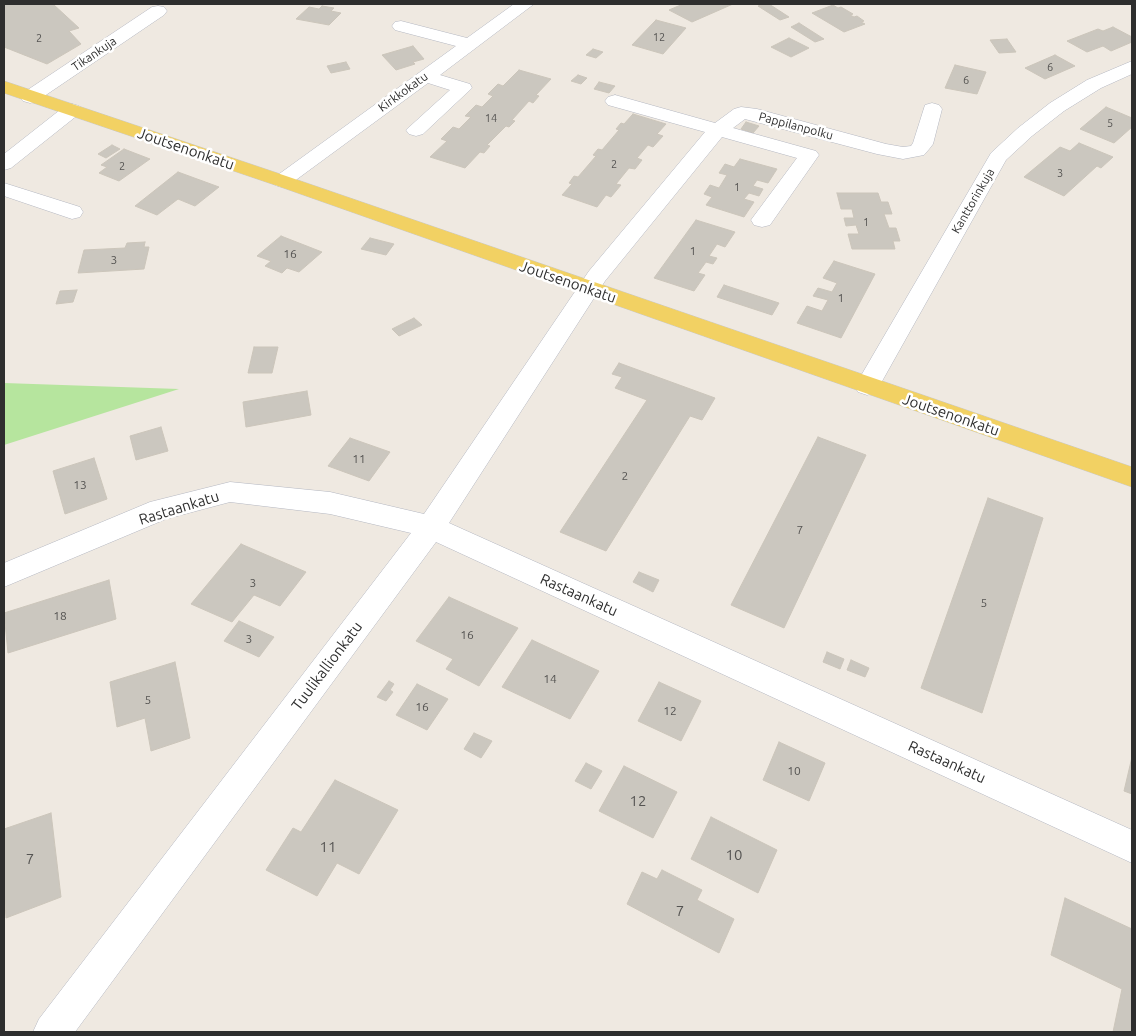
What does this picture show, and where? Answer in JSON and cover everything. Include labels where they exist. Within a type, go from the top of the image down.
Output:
[{"type":"main road","name":"Joutsenonkatu","points":[[4,87],[282,181],[1132,477]]},
{"type":"street","name":"Kirkkokatu","points":[[282,181],[525,4]]},
{"type":"street","name":"Tikankuja","points":[[30,96],[158,11]]},
{"type":"street","points":[[402,26],[469,44]]},
{"type":"street","name":"Kanttorinkuja","points":[[867,386],[998,157],[1025,132],[1057,107],[1094,84],[1132,67]]},
{"type":"street","points":[[416,130],[463,88],[425,76]]},
{"type":"street","points":[[615,101],[809,155],[762,220]]},
{"type":"street","name":"Pappilanpolku","points":[[589,289],[597,276],[657,201],[717,130],[741,113],[757,115],[884,150],[903,153],[917,151],[923,144],[932,109]]},
{"type":"street","points":[[4,164],[72,110]]},
{"type":"street","points":[[4,189],[72,212]]},
{"type":"street","name":"Tuulikallionkatu","points":[[52,1032],[430,527],[589,289]]},
{"type":"street","name":"Rastaankatu","points":[[4,576],[160,510],[230,492],[330,503],[430,527],[1132,847]]},
{"type":"green space","points":[[4,383],[179,389],[4,445]]},
{"type":"building","points":[[4,4],[53,4],[79,28],[69,31],[81,44],[47,64],[4,47]]},
{"type":"building","points":[[683,4],[733,4],[692,22],[669,10]]},
{"type":"building","points":[[769,4],[789,17],[780,20],[758,6]]},
{"type":"building","points":[[833,5],[838,8],[841,7],[853,14],[850,15],[854,17],[857,16],[865,24],[844,32],[812,13]]},
{"type":"building","points":[[322,6],[334,8],[331,11],[341,13],[329,25],[296,19],[309,7],[319,9]]},
{"type":"building","points":[[656,20],[686,28],[663,54],[632,45]]},
{"type":"building","points":[[799,23],[824,39],[815,42],[791,27]]},
{"type":"building","points":[[1113,27],[1132,37],[1132,42],[1111,51],[1103,46],[1087,52],[1067,41],[1098,29],[1103,31]]},
{"type":"building","points":[[789,38],[809,48],[791,57],[771,47]]},
{"type":"building","points":[[1007,39],[1016,52],[999,53],[990,40]]},
{"type":"building","points":[[413,46],[424,59],[396,70],[382,55]]},
{"type":"building","points":[[593,49],[603,52],[596,58],[586,55]]},
{"type":"building","points":[[1055,55],[1075,66],[1045,79],[1025,68]]},
{"type":"building","points":[[346,62],[350,69],[331,73],[327,66]]},
{"type":"building","points":[[955,65],[986,72],[977,94],[945,88]]},
{"type":"building","points":[[519,70],[551,79],[536,95],[539,96],[533,103],[529,101],[512,120],[515,121],[509,127],[506,126],[487,145],[490,146],[484,153],[480,152],[465,168],[430,157],[447,141],[441,139],[453,127],[459,129],[471,117],[465,116],[476,105],[482,107],[493,96],[488,94],[498,84],[503,86]]},
{"type":"building","points":[[578,75],[587,78],[581,84],[571,81]]},
{"type":"building","points":[[599,82],[615,86],[609,93],[594,89]]},
{"type":"building","points":[[1106,107],[1132,118],[1132,127],[1114,143],[1080,129]]},
{"type":"building","points":[[633,114],[666,124],[657,134],[663,136],[653,147],[648,145],[637,158],[642,160],[635,169],[629,168],[616,184],[621,185],[611,197],[606,195],[597,207],[562,195],[572,184],[569,183],[574,176],[578,177],[596,156],[593,155],[598,149],[602,150],[619,130],[616,129],[621,123],[624,124]]},
{"type":"building","points":[[746,122],[759,126],[753,133],[741,129]]},
{"type":"building","points":[[1079,143],[1113,157],[1101,168],[1097,166],[1064,196],[1024,177],[1060,147],[1070,151]]},
{"type":"building","points":[[112,145],[120,149],[106,158],[98,154]]},
{"type":"building","points":[[124,149],[150,159],[119,181],[99,173],[107,167],[101,165]]},
{"type":"building","points":[[740,159],[777,169],[768,183],[757,180],[753,186],[763,189],[759,196],[749,193],[744,199],[754,202],[744,217],[706,205],[712,197],[704,194],[710,185],[719,188],[727,175],[719,173],[725,164],[734,167]]},
{"type":"building","points":[[178,172],[219,187],[195,206],[178,199],[157,215],[135,206]]},
{"type":"building","points":[[837,193],[878,193],[881,202],[888,202],[892,214],[884,214],[889,228],[896,228],[900,241],[893,241],[895,249],[852,249],[848,234],[859,234],[856,225],[846,226],[844,218],[854,218],[852,209],[841,209]]},
{"type":"building","points":[[696,220],[735,232],[725,247],[717,244],[709,256],[717,258],[713,264],[706,262],[698,273],[705,275],[694,291],[654,278]]},
{"type":"building","points":[[281,236],[322,252],[299,272],[287,268],[282,273],[265,266],[271,261],[257,256]]},
{"type":"building","points":[[370,238],[394,244],[386,255],[361,249]]},
{"type":"building","points":[[145,242],[144,247],[149,247],[144,269],[78,273],[84,250],[125,248],[127,243]]},
{"type":"building","points":[[834,261],[875,274],[841,338],[797,323],[807,306],[822,311],[828,300],[813,296],[818,288],[832,292],[837,283],[823,278]]},
{"type":"building","points":[[724,285],[779,303],[772,315],[717,297]]},
{"type":"building","points":[[77,290],[73,302],[56,304],[60,291]]},
{"type":"building","points":[[414,318],[422,325],[399,336],[392,329]]},
{"type":"building","points":[[254,347],[278,347],[272,373],[248,373]]},
{"type":"building","points":[[619,363],[715,398],[702,420],[690,416],[606,551],[560,532],[647,400],[615,388],[622,377],[612,374]]},
{"type":"building","points":[[307,391],[311,415],[246,427],[243,402]]},
{"type":"building","points":[[161,427],[168,451],[136,460],[130,436]]},
{"type":"building","points":[[818,437],[866,455],[784,628],[731,605]]},
{"type":"building","points":[[350,438],[390,452],[369,481],[328,466]]},
{"type":"building","points":[[94,458],[107,499],[65,514],[53,471]]},
{"type":"building","points":[[988,498],[1043,518],[982,713],[921,688]]},
{"type":"building","points":[[241,544],[306,572],[280,606],[254,595],[232,622],[191,604]]},
{"type":"building","points":[[639,572],[659,580],[653,592],[633,582]]},
{"type":"building","points":[[109,580],[116,619],[8,653],[4,613]]},
{"type":"building","points":[[449,597],[518,628],[479,686],[446,669],[453,659],[416,641]]},
{"type":"building","points":[[239,621],[274,637],[259,657],[224,641]]},
{"type":"building","points":[[532,640],[599,671],[570,719],[502,687]]},
{"type":"building","points":[[827,652],[844,659],[840,669],[823,662]]},
{"type":"building","points":[[851,660],[869,668],[865,677],[847,670]]},
{"type":"building","points":[[175,662],[190,738],[151,751],[145,718],[117,727],[110,682]]},
{"type":"building","points":[[389,681],[394,684],[390,690],[393,692],[386,701],[377,697]]},
{"type":"building","points":[[659,682],[701,701],[681,741],[638,721]]},
{"type":"building","points":[[417,684],[448,699],[427,730],[396,715]]},
{"type":"building","points":[[474,733],[492,741],[481,758],[464,749]]},
{"type":"building","points":[[779,742],[825,763],[809,801],[763,780]]},
{"type":"building","points":[[1132,757],[1132,794],[1124,791]]},
{"type":"building","points":[[586,763],[602,771],[591,789],[575,781]]},
{"type":"building","points":[[624,766],[677,792],[653,838],[599,811]]},
{"type":"building","points":[[335,780],[398,810],[359,874],[337,863],[317,896],[266,870],[293,828],[301,832]]},
{"type":"building","points":[[51,813],[61,897],[6,918],[4,829]]},
{"type":"building","points":[[711,817],[777,850],[758,893],[691,859]]},
{"type":"building","points":[[662,870],[702,890],[697,900],[734,919],[719,953],[627,904],[642,872],[657,879]]},
{"type":"building","points":[[1065,898],[1132,929],[1132,1032],[1113,1032],[1122,989],[1051,955]]}]
